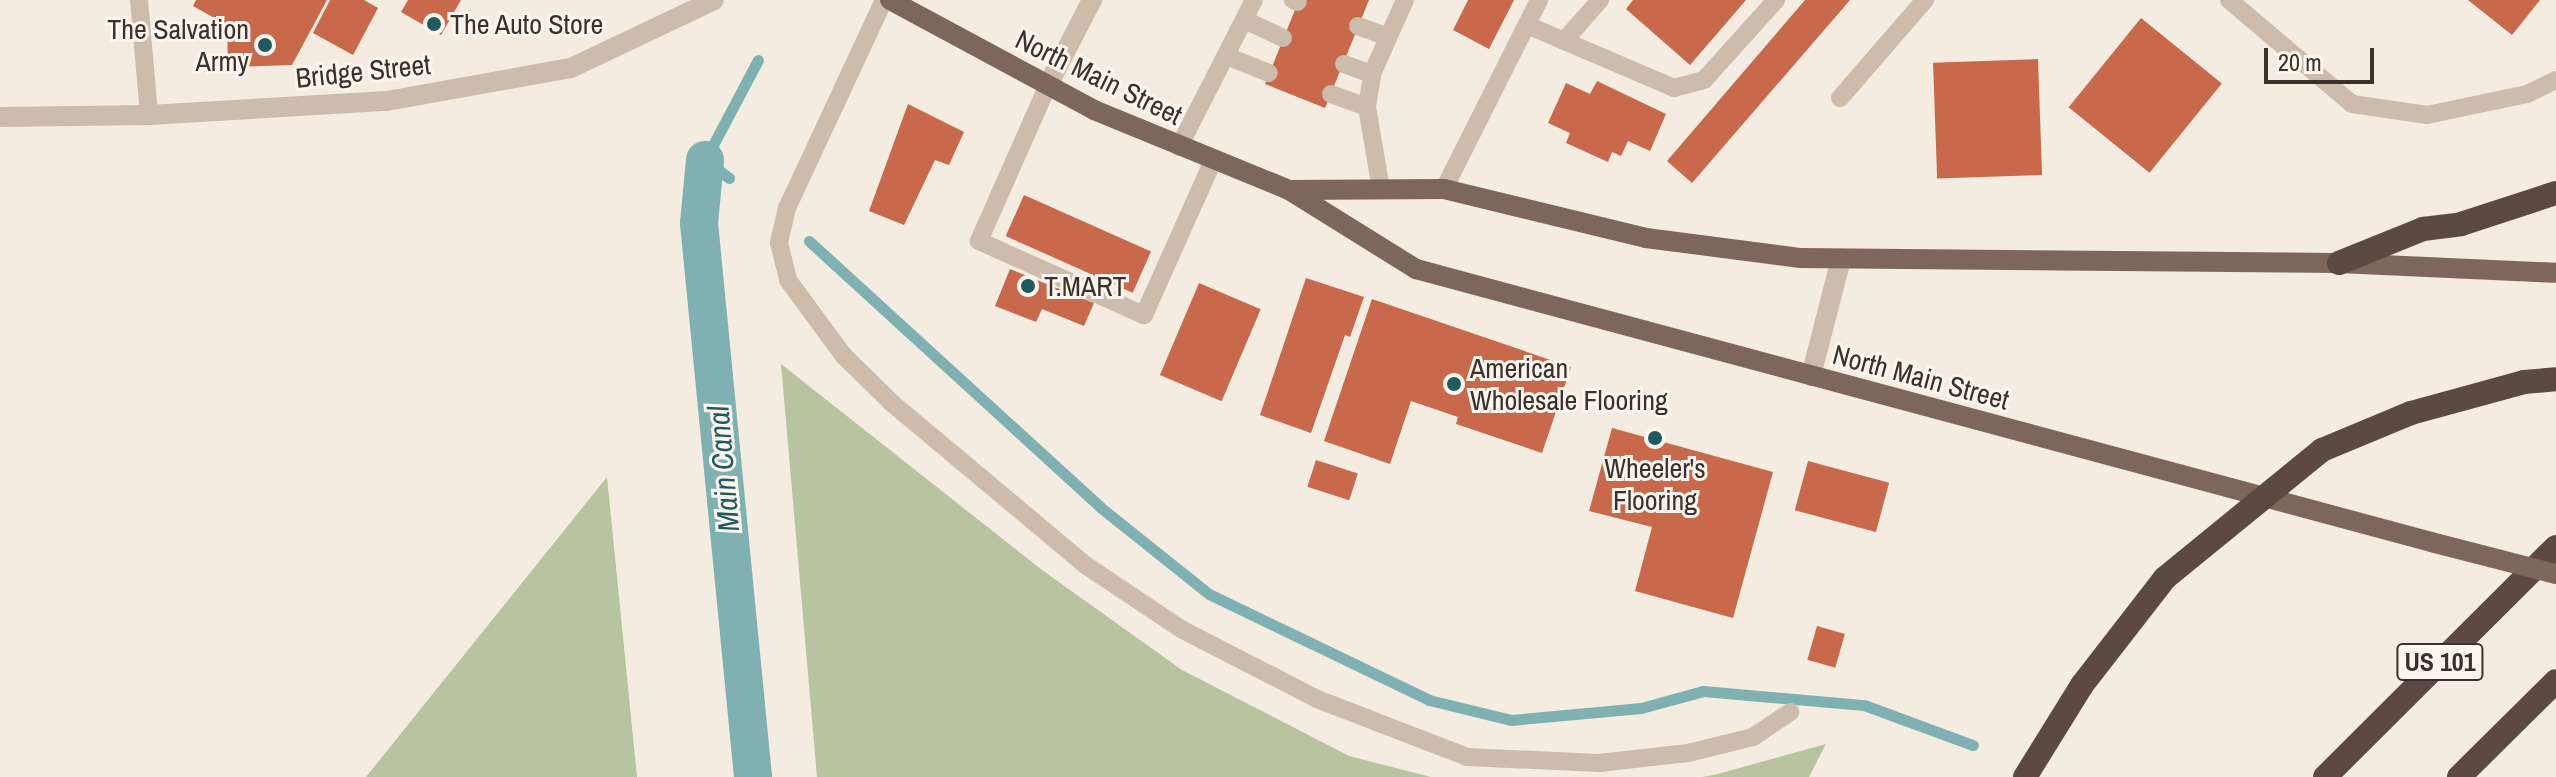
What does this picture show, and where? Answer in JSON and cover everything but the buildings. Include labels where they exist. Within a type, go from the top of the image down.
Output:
[{"type":"highway","points":[[2339,263],[2423,229],[2461,224],[2556,193]]},
{"type":"highway","points":[[2025,777],[2082,685],[2165,578],[2322,450],[2411,413],[2524,382],[2556,379]]},
{"type":"highway","name":"US 101","points":[[2325,777],[2556,547]]},
{"type":"highway","points":[[2459,777],[2556,681]]},
{"type":"main road","name":"North Main Street","points":[[890,0],[1048,85],[1179,147],[1289,190],[1416,269],[2556,574]]},
{"type":"main road","name":"North Main Street","points":[[1289,190],[1444,189],[1646,238],[1841,259],[2339,263],[2556,273]]},
{"type":"street","name":"Bridge Street","points":[[0,117],[149,115],[387,101],[571,68],[714,0]]},
{"type":"street","points":[[1048,85],[1092,0]]},
{"type":"street","points":[[1811,376],[1841,259]]},
{"type":"lane","points":[[139,0],[149,115]]},
{"type":"lane","points":[[884,0],[787,208],[779,243],[788,280],[843,355],[893,404],[1087,566],[1181,629],[1317,699],[1467,757],[1599,763],[1688,753],[1753,737],[1790,712]]},
{"type":"lane","points":[[1179,147],[1254,0]]},
{"type":"lane","points":[[1381,189],[1367,107],[1372,74],[1405,0]]},
{"type":"lane","points":[[1444,189],[1539,0]]},
{"type":"lane","points":[[1564,41],[1600,0]]},
{"type":"lane","points":[[1527,25],[1662,85],[1690,86],[1718,67],[1776,0]]},
{"type":"lane","points":[[1840,98],[1925,0]]},
{"type":"lane","points":[[2229,0],[2352,104],[2427,115],[2527,94],[2556,80]]},
{"type":"lane","points":[[1245,20],[1283,38]]},
{"type":"lane","points":[[1358,26],[1388,37]]},
{"type":"lane","points":[[1226,56],[1269,73]]},
{"type":"lane","points":[[1344,64],[1372,74]]},
{"type":"lane","points":[[1048,85],[979,241],[1144,315],[1213,161]]},
{"type":"lane","points":[[1331,94],[1367,107]]},
{"type":"green space","points":[[781,364],[1042,570],[1182,670],[1349,756],[1431,777],[817,777]]},
{"type":"green space","points":[[607,477],[637,777],[366,777]]},
{"type":"green space","points":[[1826,744],[1809,777],[1702,777],[1714,775]]},
{"type":"waterway","points":[[729,178],[705,160],[758,60]]},
{"type":"waterway","name":"Main Canal","points":[[705,160],[699,223],[753,777]]},
{"type":"waterway","points":[[809,241],[1100,507],[1209,594],[1429,700],[1511,720],[1641,708],[1703,691],[1864,705],[1973,745]]},
{"type":"place","name":"The Auto Store","points":[[434,24]]},
{"type":"place","name":"The Salvation Army","points":[[265,45]]},
{"type":"place","name":"T.MART","points":[[1028,286]]},
{"type":"place","name":"American Wholesale Flooring","points":[[1454,384]]},
{"type":"place","name":"Wheeler's Flooring","points":[[1655,438]]}]
